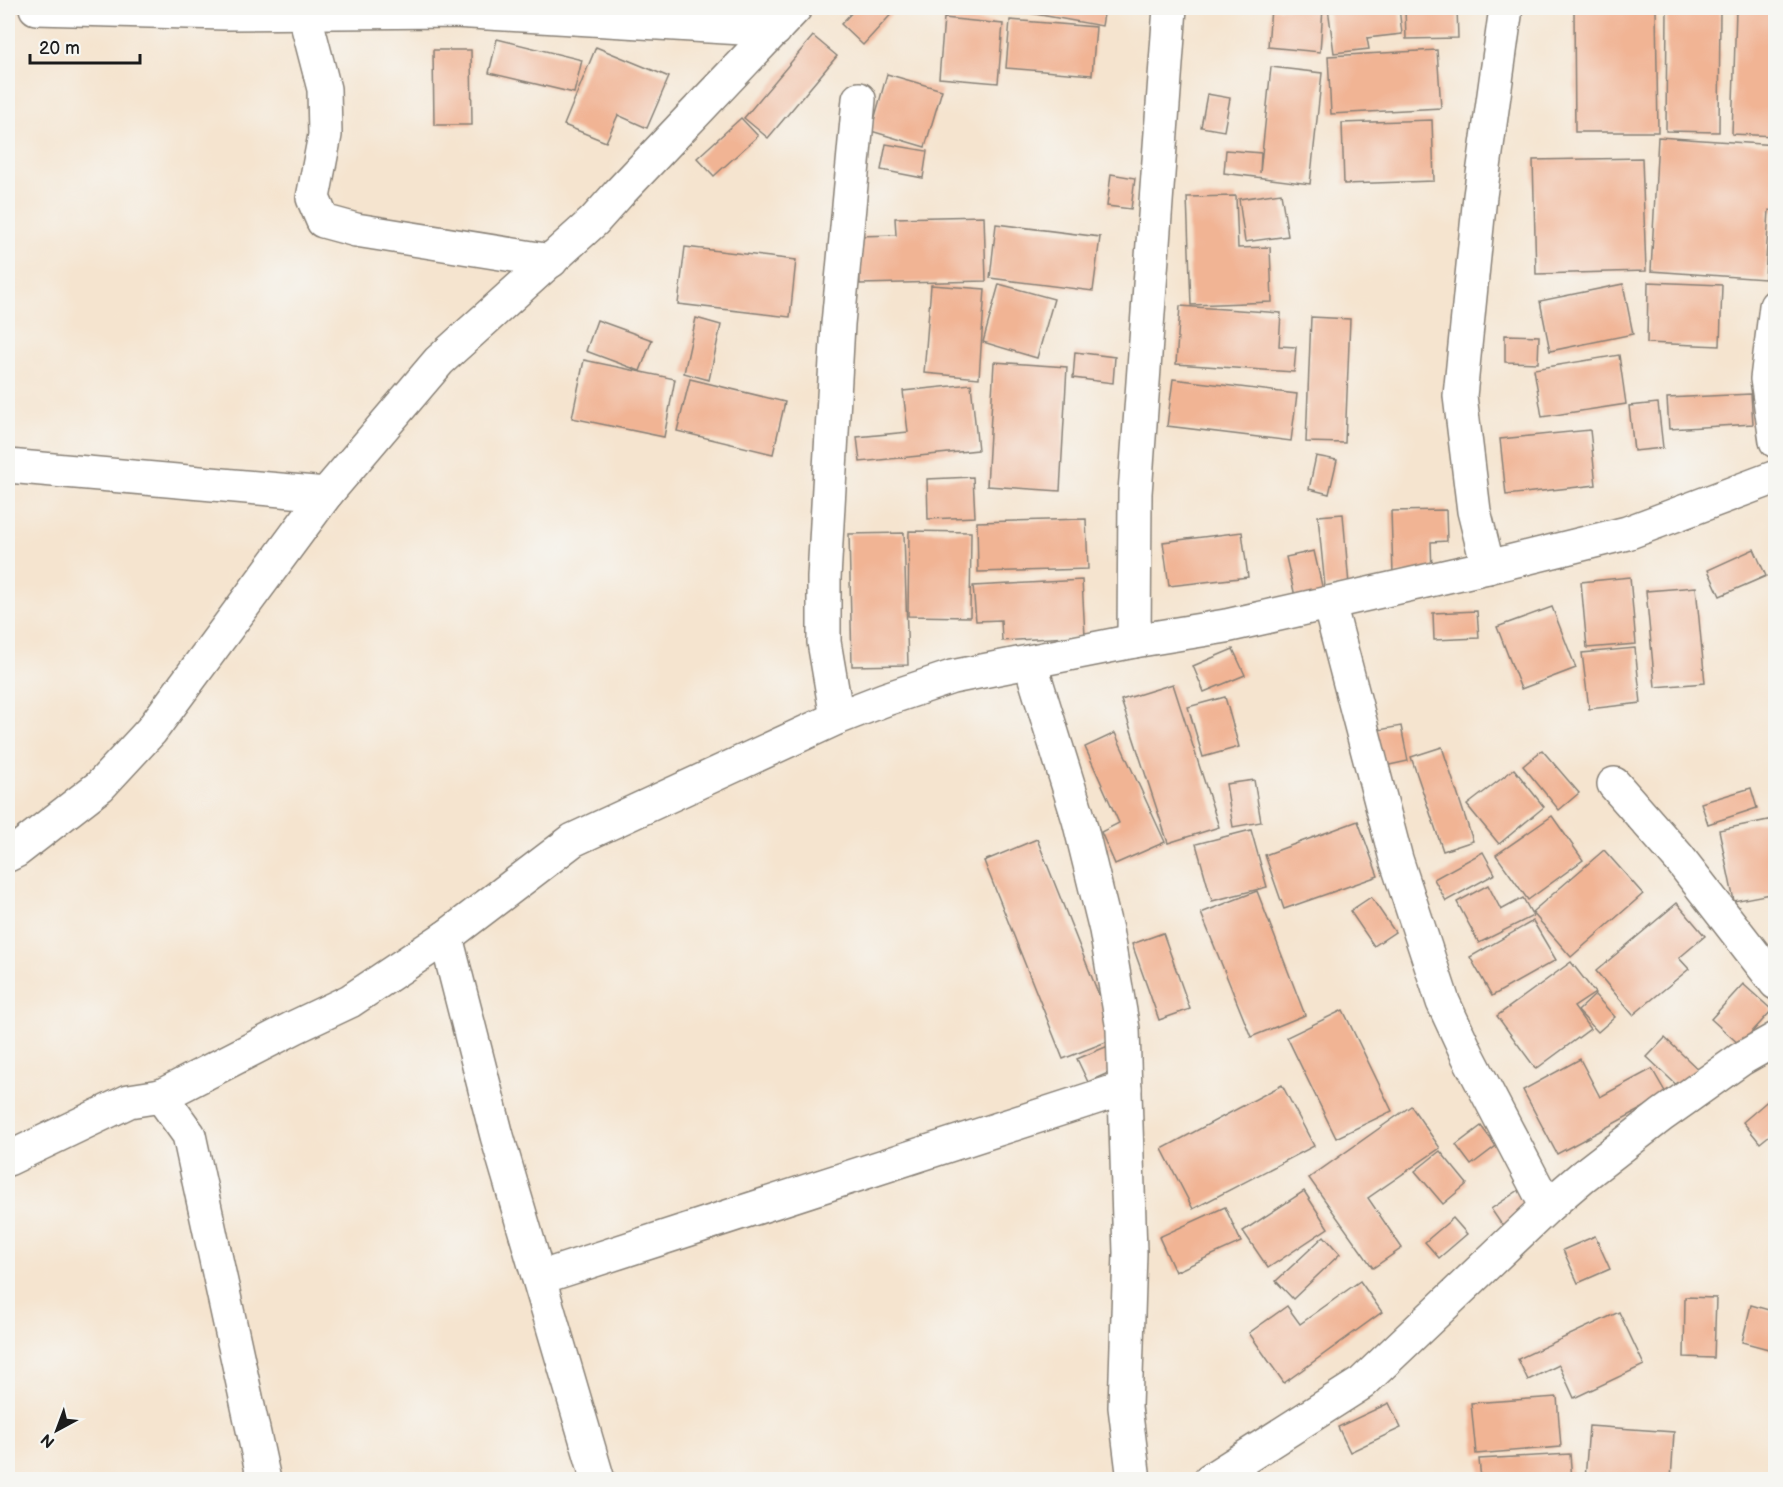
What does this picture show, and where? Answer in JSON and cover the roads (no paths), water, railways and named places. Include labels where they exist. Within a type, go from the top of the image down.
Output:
[{"type":"street","points":[[36,8],[304,12],[454,11],[785,19]]},
{"type":"street","points":[[1134,641],[1135,493],[1170,8]]},
{"type":"street","points":[[1488,567],[1473,511],[1460,396],[1480,196],[1506,8]]},
{"type":"street","points":[[304,12],[324,89],[325,135],[312,198],[323,221],[356,230],[551,261]]},
{"type":"street","points":[[8,855],[100,786],[151,731],[326,494],[439,361],[594,221],[785,19]]},
{"type":"street","points":[[837,718],[824,642],[824,578],[838,324],[859,99]]},
{"type":"street","points":[[1776,306],[1767,379],[1776,441]]},
{"type":"street","points":[[8,466],[326,494]]},
{"type":"street","points":[[8,1159],[129,1101],[160,1096],[295,1026],[350,1001],[446,937],[573,840],[837,718],[886,699],[952,677],[1134,641],[1226,626],[1627,533],[1776,477]]},
{"type":"street","points":[[1329,603],[1396,859],[1443,1002],[1468,1056],[1547,1207]]},
{"type":"street","points":[[1030,662],[1079,820],[1106,930],[1124,1029],[1130,1253],[1125,1407],[1134,1479]]},
{"type":"street","points":[[1614,784],[1679,858],[1776,983]]},
{"type":"street","points":[[446,937],[497,1136],[598,1479]]},
{"type":"street","points":[[1210,1479],[1362,1383],[1547,1207],[1582,1177],[1662,1115],[1741,1059],[1776,1039]]},
{"type":"street","points":[[539,1278],[1125,1088]]},
{"type":"street","points":[[160,1096],[189,1135],[264,1479]]}]
